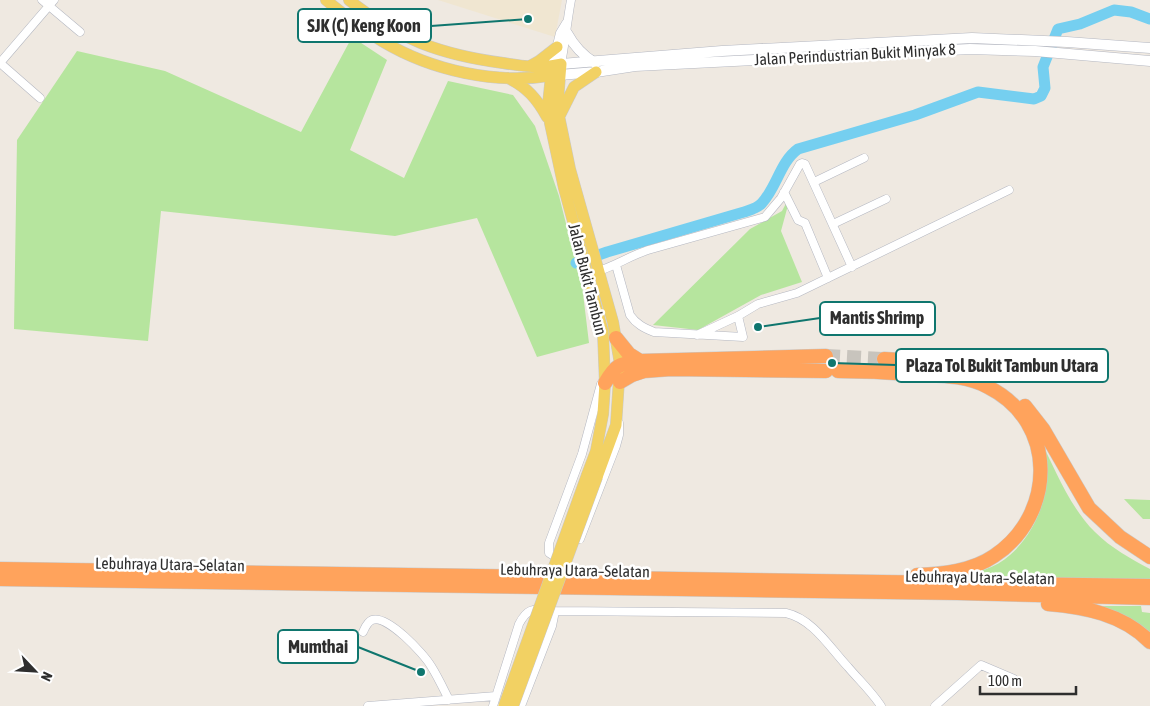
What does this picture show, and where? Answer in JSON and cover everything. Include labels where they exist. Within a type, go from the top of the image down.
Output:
[{"type":"highway","points":[[616,338],[629,354],[640,361]]},
{"type":"highway","points":[[605,377],[620,364],[640,361],[826,356]]},
{"type":"highway","points":[[884,359],[916,361],[965,370],[992,380],[1007,389],[1028,409],[1043,429],[1089,508],[1120,537],[1150,557]]},
{"type":"highway","points":[[620,382],[644,371],[671,370],[832,371],[948,376],[968,379],[988,386],[1010,402],[1024,418],[1036,444],[1041,470],[1037,498],[1028,522],[1007,546],[986,561],[959,570],[885,576],[844,582]]},
{"type":"highway","name":"Lebuhraya Utara–Selatan","points":[[0,569],[1150,586]]},
{"type":"highway","name":"Lebuhraya Utara–Selatan","points":[[0,579],[958,593],[1150,598]]},
{"type":"highway","points":[[958,593],[1000,601],[1082,608],[1099,612],[1122,622],[1140,633],[1150,642]]},
{"type":"main road","points":[[326,0],[383,42],[450,70],[506,77],[555,70]]},
{"type":"main road","points":[[349,0],[369,16],[393,30],[438,50],[496,62],[555,70]]},
{"type":"main road","points":[[530,66],[557,47]]},
{"type":"main road","points":[[559,116],[574,87],[596,67]]},
{"type":"main road","name":"Jalan Bukit Tambun","points":[[504,706],[592,476],[614,432],[620,382],[620,364],[613,322],[587,249],[570,169],[559,116],[555,70]]},
{"type":"main road","name":"Jalan Bukit Tambun","points":[[555,70],[548,105],[550,123],[564,188],[587,249]]},
{"type":"main road","points":[[506,77],[529,91],[538,101],[550,123]]},
{"type":"main road","name":"Jalan Bukit Tambun","points":[[513,706],[592,476],[601,429],[605,377],[604,332],[593,270]]},
{"type":"street","points":[[42,0],[51,3],[80,32]]},
{"type":"street","name":"Jalan Bukit Tambun","points":[[555,70],[567,33],[571,0]]},
{"type":"street","points":[[40,98],[0,63],[51,3]]},
{"type":"street","name":"Jalan Bukit Tambun","points":[[555,70],[560,33],[567,21]]},
{"type":"street","points":[[567,33],[574,45],[596,67]]},
{"type":"street","name":"Jalan Perindustrian Bukit Minyak 8","points":[[596,67],[635,57],[962,39],[1039,40],[1150,48]]},
{"type":"street","name":"Jalan Perindustrian Bukit Minyak 8","points":[[555,70],[970,49],[1035,51],[1150,61]]},
{"type":"street","points":[[814,182],[864,158]]},
{"type":"street","points":[[593,270],[616,265],[631,256],[648,250],[765,217],[774,208],[802,163],[805,164],[814,182],[852,267]]},
{"type":"street","points":[[697,335],[738,316],[758,304],[796,293],[852,267],[1009,190]]},
{"type":"street","points":[[784,192],[798,220],[806,223],[828,278]]},
{"type":"street","points":[[832,224],[886,199]]},
{"type":"street","points":[[616,265],[630,315],[635,322],[654,332],[743,337],[738,316]]},
{"type":"street","points":[[605,377],[582,454],[549,543],[549,553],[556,559],[564,562],[570,559],[577,547],[618,439],[618,406]]},
{"type":"street","points":[[493,706],[519,624],[524,614],[530,610],[786,612],[793,614],[808,624],[821,636],[871,691],[881,706]]},
{"type":"street","points":[[521,706],[552,626],[554,611]]},
{"type":"street","points":[[363,632],[373,620],[388,623],[413,645],[430,664],[449,700]]},
{"type":"street","points":[[934,706],[981,665],[1014,679]]},
{"type":"street","points":[[368,706],[496,696]]},
{"type":"shaded area","points":[[438,0],[562,0],[555,37]]},
{"type":"green space","points":[[352,37],[387,60],[350,150],[404,178],[448,81],[513,95],[535,126],[559,196],[581,277],[589,343],[537,357],[477,218],[395,236],[161,211],[148,341],[14,329],[17,140],[77,51],[165,71],[301,132]]},
{"type":"green space","points":[[791,194],[781,231],[802,282],[761,295],[698,330],[653,325],[750,229],[782,211]]},
{"type":"green space","points":[[1038,435],[1070,499],[1086,522],[1101,538],[1114,548],[1150,569],[1150,581],[957,578],[985,570],[1004,560],[1019,547],[1033,527],[1042,504],[1047,481],[1046,460]]},
{"type":"green space","points":[[1124,499],[1150,500],[1150,519],[1143,519]]},
{"type":"green space","points":[[1091,606],[1141,606],[1142,612],[1150,613],[1150,637]]},
{"type":"waterway","points":[[576,263],[756,208],[767,197],[787,161],[798,149],[915,115],[978,92],[1034,99],[1041,96],[1045,88],[1043,67],[1058,29],[1080,24],[1114,10],[1131,12],[1150,19]]},
{"type":"tunnel","points":[[826,356],[884,359]]},
{"type":"place","name":"SJK (C) Keng Koon","points":[[528,19]]},
{"type":"place","name":"Mantis Shrimp","points":[[758,327]]},
{"type":"place","name":"Plaza Tol Bukit Tambun Utara","points":[[832,363]]},
{"type":"place","name":"Mumthai","points":[[421,672]]}]
